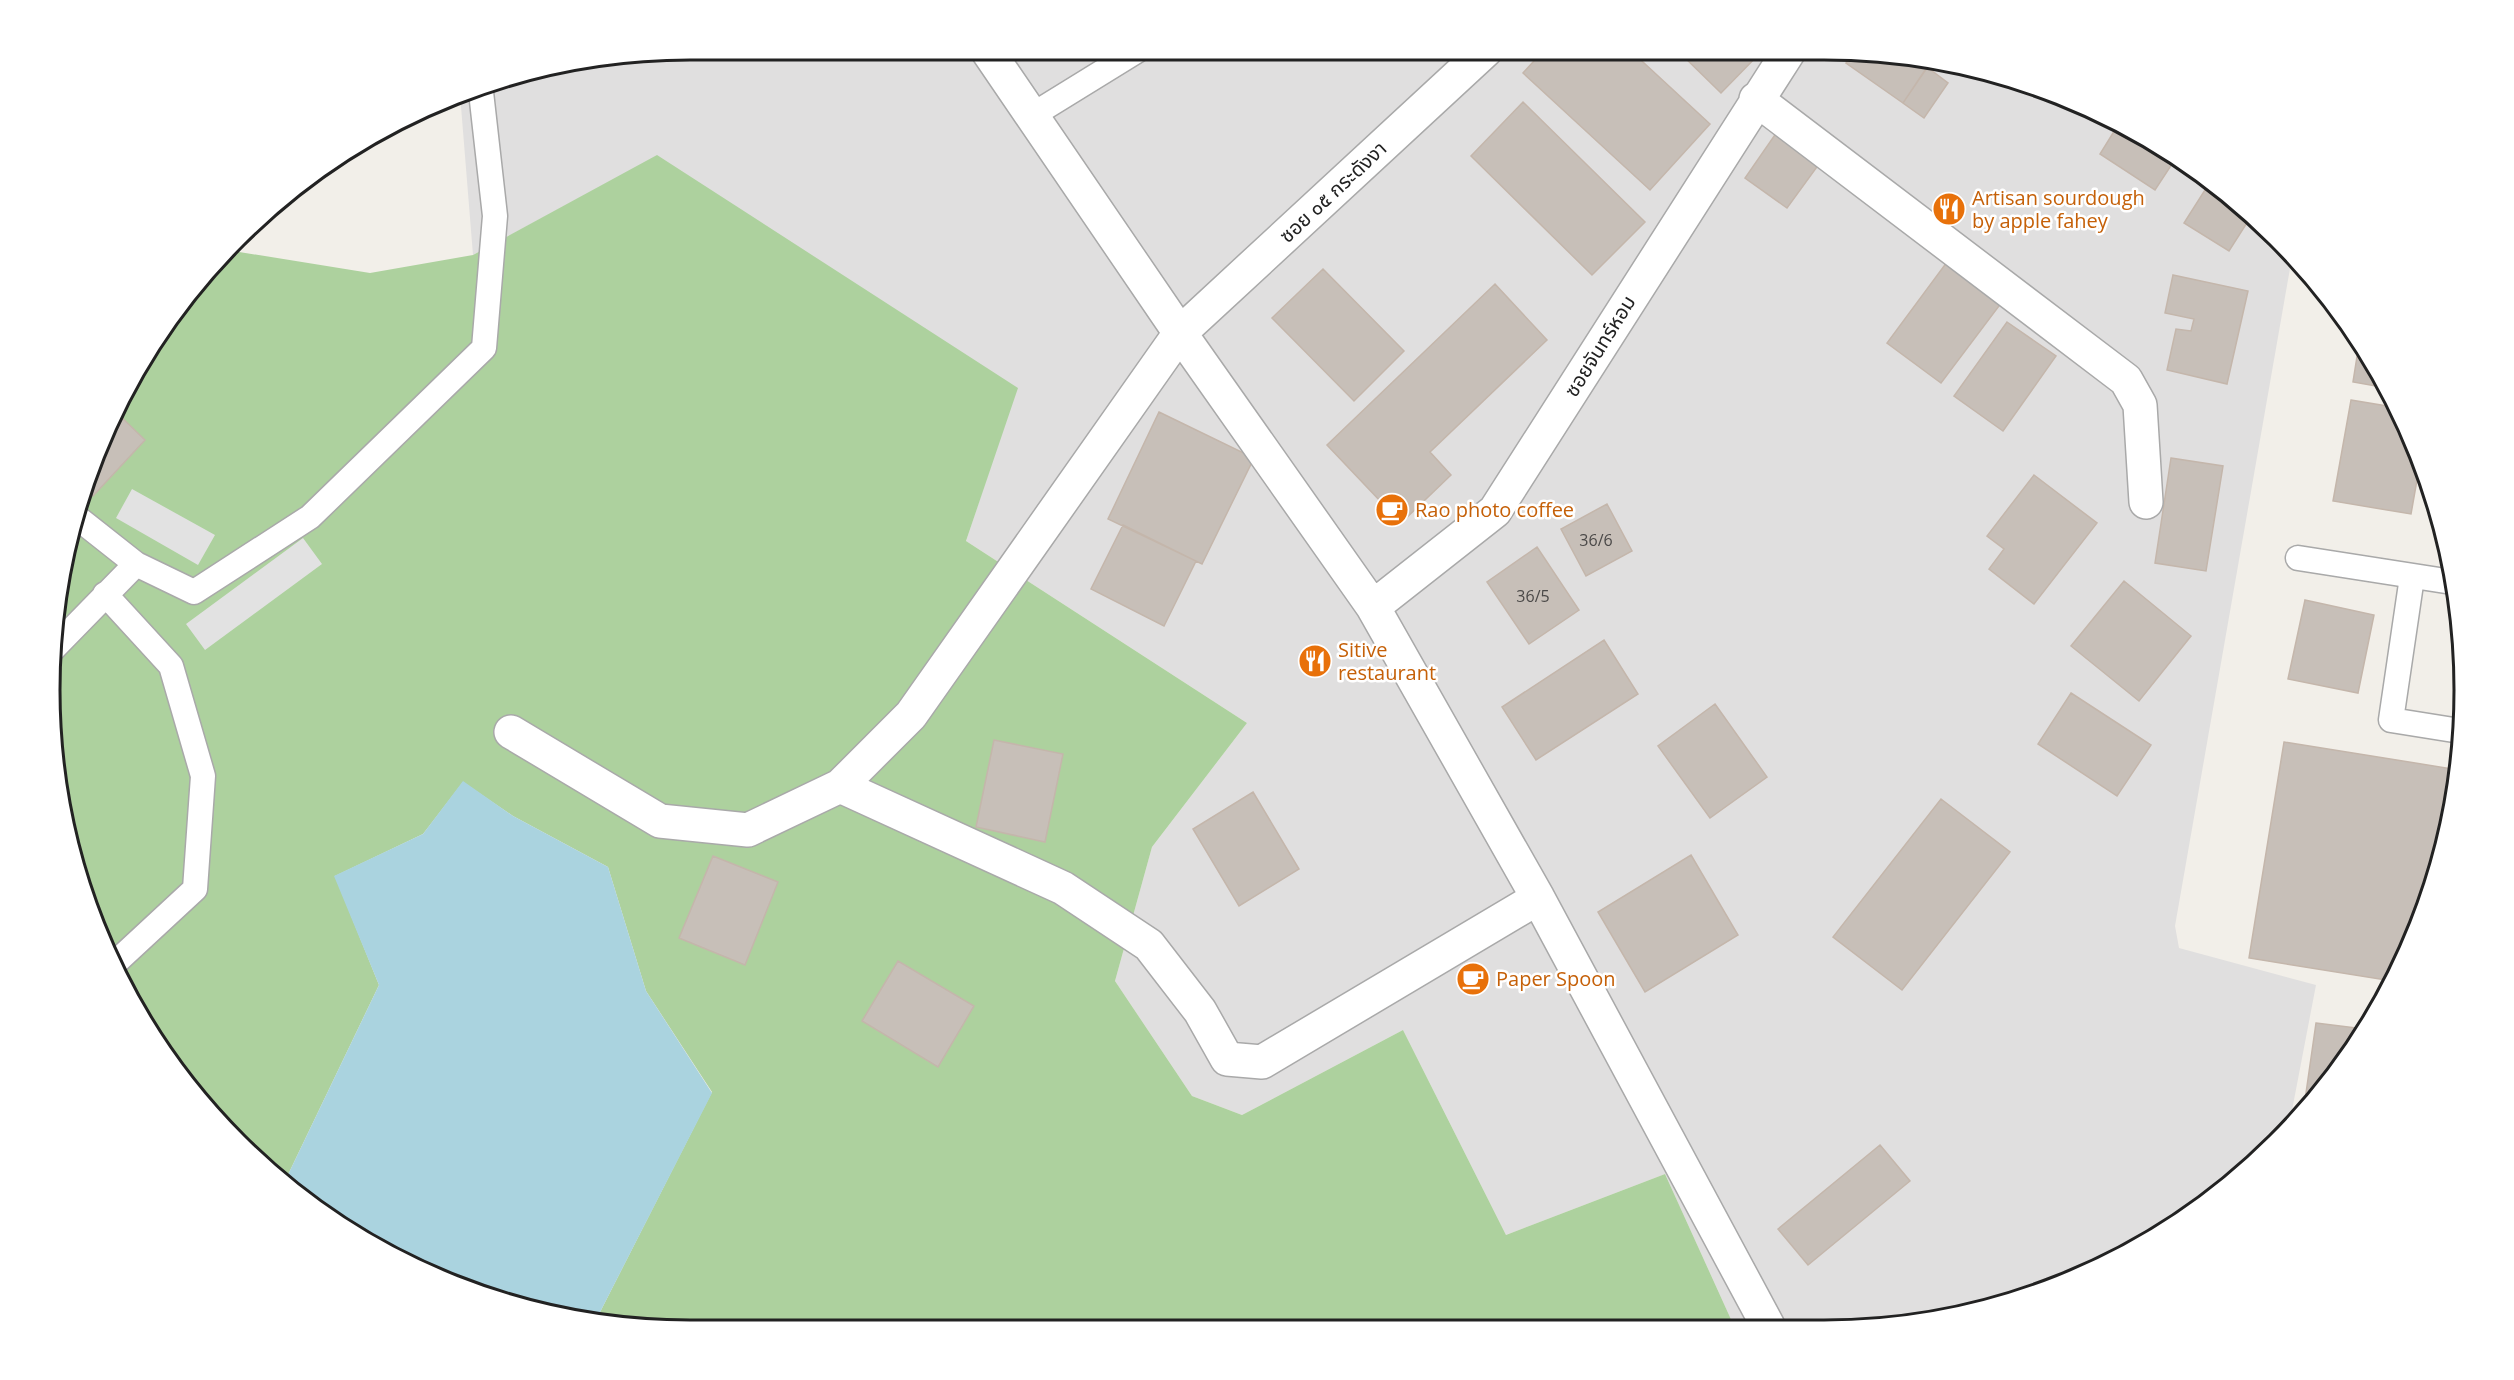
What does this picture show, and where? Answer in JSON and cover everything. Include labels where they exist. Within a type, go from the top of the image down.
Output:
[{"type":"street","points":[[994,60],[1180,333],[1373,607],[1538,898],[1765,1320]]},
{"type":"street","name":"ซอย ๐๕ กระดังงา","points":[[511,732],[660,821],[748,830],[840,786],[911,715],[1180,333],[1475,60]]},
{"type":"street","name":"ซอยจันทร์หอม","points":[[1373,607],[1495,511],[1783,60]]},
{"type":"street","points":[[1756,99],[2126,380],[2140,405],[2146,502]]},
{"type":"street","points":[[840,786],[1063,888],[1149,945],[1200,1011],[1227,1059],[1262,1062],[1538,898]]},
{"type":"lane","points":[[1031,116],[1122,60]]},
{"type":"lane","points":[[83,522],[136,564],[194,592],[310,517],[484,348],[495,216],[482,95]]},
{"type":"lane","points":[[2298,558],[2444,581]]},
{"type":"lane","points":[[62,639],[136,564]]},
{"type":"lane","points":[[2412,577],[2391,720],[2453,730]]},
{"type":"lane","points":[[105,594],[171,666],[203,776],[195,888],[120,958]]},
{"type":"shaded area","points":[[649,61],[1865,61],[1906,65],[1987,81],[2027,93],[2103,125],[2139,144],[2208,190],[2239,216],[2290,267],[2175,926],[2179,948],[2316,985],[2292,1111],[2239,1164],[2174,1214],[2103,1255],[2027,1287],[1987,1299],[1906,1315],[1865,1319],[1731,1320],[1665,1174],[1506,1235],[1403,1030],[1242,1115],[1192,1096],[1115,981],[1152,847],[1247,723],[966,541],[1017,388],[657,156],[473,255],[461,103],[527,81],[608,65]]},
{"type":"shaded area","points":[[132,489],[215,535],[198,565],[116,518]]},
{"type":"shaded area","points":[[303,538],[322,564],[205,650],[186,624]]},
{"type":"green space","points":[[657,155],[1018,388],[966,541],[1247,723],[1152,847],[1115,981],[1192,1096],[1242,1115],[1403,1030],[1506,1235],[1665,1174],[1731,1320],[690,1320],[649,1319],[599,1314],[712,1092],[646,991],[608,867],[513,816],[463,782],[423,834],[335,876],[379,985],[288,1175],[275,1164],[216,1105],[166,1040],[125,969],[93,893],[72,813],[61,731],[61,649],[72,567],[93,487],[125,411],[144,375],[190,306],[238,252],[370,273],[473,255]]},
{"type":"water","points":[[463,781],[513,816],[608,867],[646,991],[712,1093],[599,1314],[527,1299],[449,1272],[375,1236],[340,1214],[288,1175],[379,985],[334,876],[423,834]]},
{"type":"building","points":[[1535,60],[1641,60],[1710,124],[1650,190],[1523,73]]},
{"type":"building","points":[[1687,60],[1753,60],[1721,93]]},
{"type":"building","points":[[1848,61],[1865,61],[1927,69],[1903,103],[1846,63]]},
{"type":"building","points":[[1926,68],[1948,83],[1924,118],[1903,103]]},
{"type":"building","points":[[1523,102],[1645,222],[1592,275],[1471,156]]},
{"type":"building","points":[[1779,129],[1822,160],[1787,208],[1745,178]]},
{"type":"building","points":[[2114,131],[2172,165],[2155,190],[2100,154]]},
{"type":"building","points":[[2206,189],[2247,223],[2229,251],[2184,223]]},
{"type":"building","points":[[1947,262],[2002,302],[1941,383],[1887,343]]},
{"type":"building","points":[[1323,269],[1404,351],[1354,401],[1272,318]]},
{"type":"building","points":[[2173,275],[2248,291],[2227,384],[2167,370],[2176,329],[2191,331],[2194,319],[2165,313]]},
{"type":"building","points":[[1495,284],[1547,340],[1430,452],[1451,475],[1401,523],[1327,445]]},
{"type":"building","points":[[2007,322],[2056,356],[2003,431],[1954,396]]},
{"type":"building","points":[[2357,355],[2376,386],[2353,382]]},
{"type":"building","points":[[2351,400],[2386,406],[2417,478],[2411,514],[2333,501]]},
{"type":"building","points":[[1159,412],[1254,458],[1202,564],[1108,519]]},
{"type":"building","points":[[122,418],[145,440],[93,496],[91,494],[93,487]]},
{"type":"building","points":[[2171,458],[2223,466],[2206,571],[2155,563]]},
{"type":"building","points":[[2034,475],[2097,523],[2034,604],[1989,569],[2004,549],[1987,536]]},
{"type":"building","points":[[1607,504],[1632,551],[1586,576],[1561,529]]},
{"type":"building","points":[[1123,525],[1196,561],[1164,626],[1091,589]]},
{"type":"building","points":[[1537,547],[1579,610],[1529,644],[1487,582]]},
{"type":"building","points":[[2124,581],[2191,636],[2139,701],[2071,646]]},
{"type":"building","points":[[2305,600],[2374,615],[2358,693],[2288,679]]},
{"type":"building","points":[[1604,640],[1638,694],[1536,760],[1502,707]]},
{"type":"building","points":[[2071,693],[2151,745],[2117,796],[2038,744]]},
{"type":"building","points":[[1715,704],[1767,777],[1710,818],[1658,746]]},
{"type":"building","points":[[994,740],[1063,754],[1045,842],[976,827]]},
{"type":"building","points":[[2284,742],[2449,768],[2433,853],[2421,893],[2383,980],[2249,958]]},
{"type":"building","points":[[1253,792],[1299,869],[1239,906],[1193,829]]},
{"type":"building","points":[[1941,799],[2010,852],[1902,990],[1833,937]]},
{"type":"building","points":[[1691,855],[1738,935],[1645,992],[1598,912]]},
{"type":"building","points":[[713,856],[778,882],[745,965],[679,938]]},
{"type":"building","points":[[898,961],[974,1006],[938,1067],[862,1021]]},
{"type":"building","points":[[2316,1023],[2356,1028],[2324,1074],[2306,1096]]},
{"type":"building","points":[[1880,1145],[1910,1181],[1808,1265],[1778,1229]]},
{"type":"place","name":"Artisan sourdough by apple fahey","points":[[1949,209]]},
{"type":"place","name":"Rao photo coffee","points":[[1392,510]]},
{"type":"place","name":"Sitive restaurant","points":[[1315,661]]},
{"type":"place","name":"Paper Spoon","points":[[1473,979]]}]
